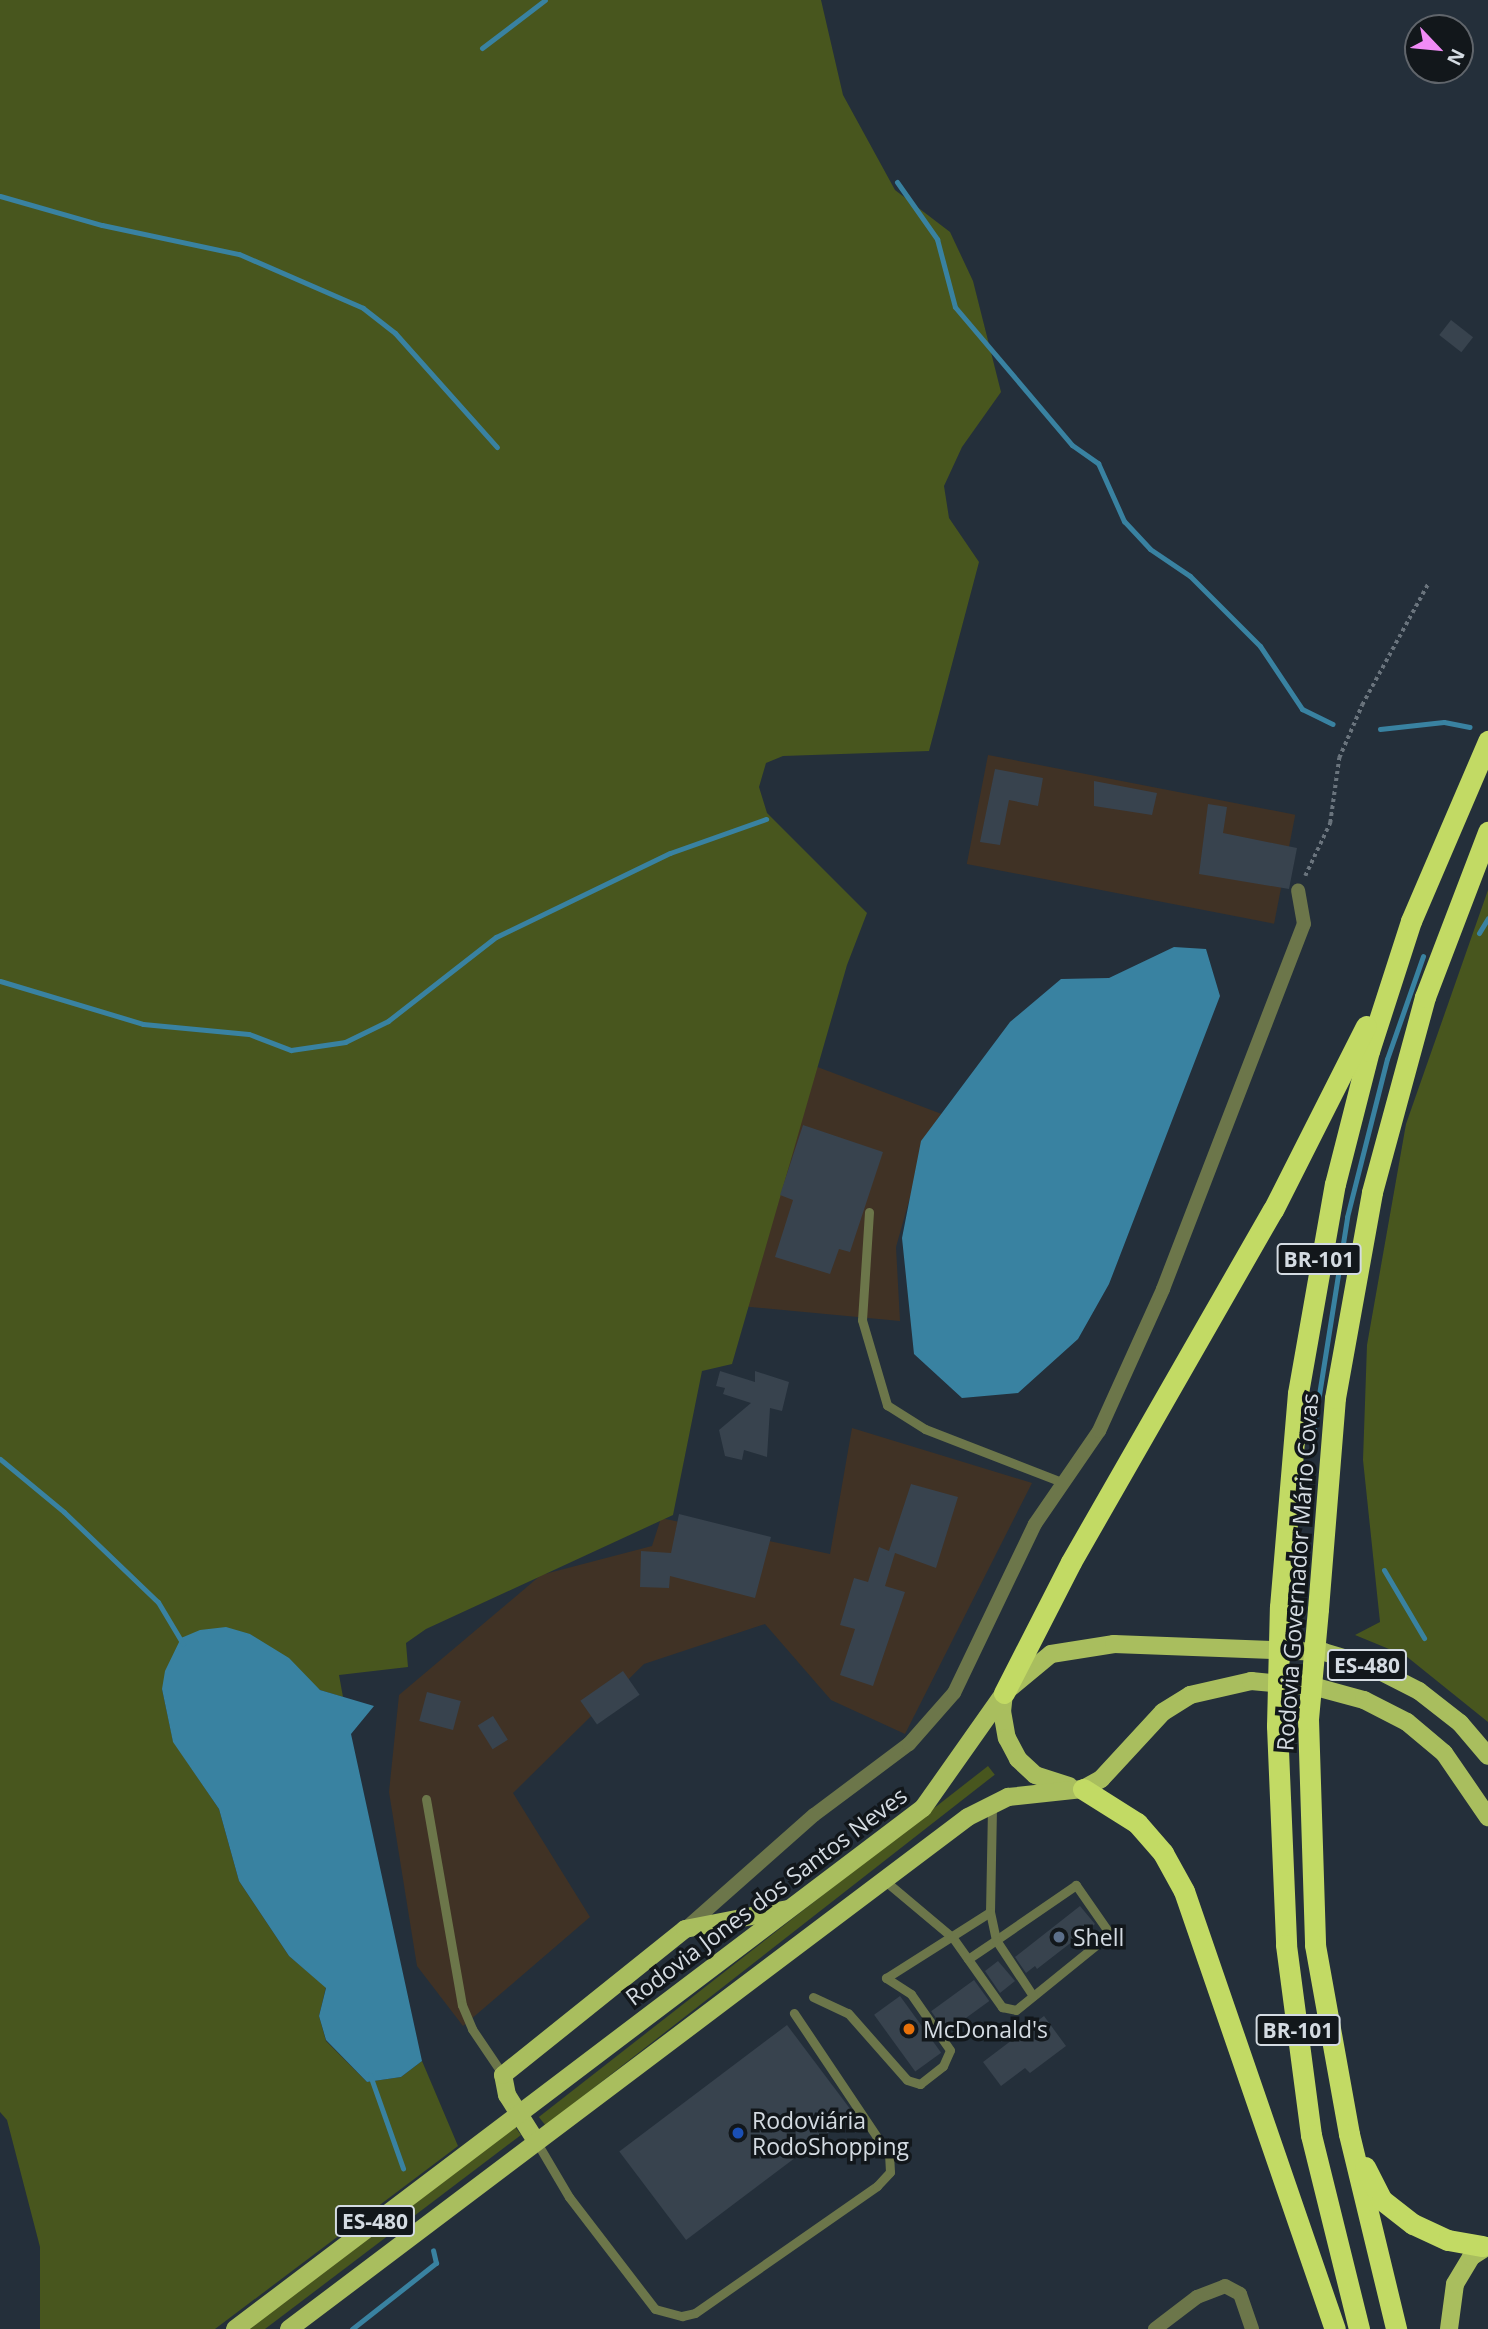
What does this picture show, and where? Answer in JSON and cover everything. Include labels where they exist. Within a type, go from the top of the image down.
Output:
[{"type":"highway","name":"Rodovia Governador Mário Covas","points":[[1359,2329],[1311,2135],[1286,1945],[1277,1726],[1280,1607],[1296,1405],[1321,1251],[1369,1051],[1411,921],[1488,741]]},
{"type":"highway","name":"Rodovia Governador Mário Covas","points":[[1395,2329],[1349,2133],[1315,1945],[1308,1719],[1335,1398],[1372,1192],[1425,998],[1488,832]]},
{"type":"highway","points":[[1004,1693],[1071,1562],[1273,1210],[1348,1063],[1411,921]]},
{"type":"highway","points":[[1083,1789],[1137,1823],[1163,1853],[1184,1891],[1335,2329]]},
{"type":"highway","points":[[1349,2133],[1382,2200],[1397,2213],[1430,2233],[1485,2246]]},
{"type":"main road","name":"Rodovia Jones dos Santos Neves","points":[[234,2329],[923,1808],[1004,1693],[1051,1654],[1114,1644],[1324,1652],[1370,1666],[1419,1691],[1461,1723],[1488,1756]]},
{"type":"main road","name":"ES-480","points":[[289,2329],[536,2141],[672,2043],[883,1879],[992,1803],[1083,1789],[1115,1767],[1174,1703],[1211,1687],[1251,1681],[1316,1687],[1386,1710],[1444,1753],[1488,1817]]},
{"type":"main road","points":[[1004,1693],[1002,1711],[1007,1738],[1018,1759],[1035,1775],[1083,1789]]},
{"type":"main road","points":[[536,2141],[517,2115],[503,2075],[685,1929],[791,1909]]},
{"type":"main road","points":[[1449,2329],[1455,2284],[1485,2246]]},
{"type":"street","points":[[685,1929],[805,1823],[909,1744],[941,1712],[970,1664],[1035,1524],[1115,1401],[1163,1289],[1304,925],[1298,891]]},
{"type":"street","points":[[1155,2329],[1197,2297],[1225,2286],[1240,2294],[1252,2329]]},
{"type":"lane","points":[[869,1212],[862,1320],[887,1405],[925,1429],[1064,1483]]},
{"type":"lane","points":[[426,1799],[462,2005],[472,2029],[503,2075]]},
{"type":"lane","points":[[992,1803],[990,1912],[996,1940],[1033,1996]]},
{"type":"lane","points":[[883,1879],[953,1938],[1002,2007],[1016,2010],[1105,1942],[1109,1930],[1076,1885],[968,1959]]},
{"type":"lane","points":[[813,1997],[848,2013],[907,2080],[920,2084],[943,2066],[950,2050],[911,1994],[886,1978],[953,1938],[990,1912]]},
{"type":"lane","points":[[536,2141],[569,2197],[655,2309],[682,2316],[695,2313],[877,2186],[890,2172],[889,2155],[794,2013]]},
{"type":"path","points":[[1298,891],[1330,823],[1339,758],[1362,705],[1428,584]]},
{"type":"shaded area","points":[[988,755],[1295,815],[1274,924],[967,864]]},
{"type":"shaded area","points":[[791,1057],[947,1116],[920,1162],[896,1247],[900,1321],[708,1303]]},
{"type":"shaded area","points":[[852,1428],[1032,1483],[905,1734],[831,1700],[765,1624],[644,1664],[513,1793],[590,1917],[463,2026],[417,1966],[389,1792],[399,1695],[541,1575],[652,1546],[661,1518],[830,1554]]},
{"type":"green space","points":[[0,0],[821,0],[843,95],[895,190],[950,232],[973,281],[1001,392],[962,447],[944,486],[949,518],[979,562],[929,751],[783,756],[766,763],[759,787],[767,813],[867,913],[847,965],[732,1364],[702,1371],[673,1515],[426,1629],[406,1643],[408,1667],[339,1675],[343,1697],[320,1690],[250,1634],[162,1689],[173,1741],[219,1809],[239,1881],[289,1956],[326,1987],[319,2016],[326,2041],[367,2082],[401,2077],[422,2061],[458,2146],[215,2329],[40,2329],[40,2247],[7,2120],[0,2112]]},
{"type":"green space","points":[[1488,890],[1488,1722],[1406,1656],[1355,1635],[1380,1622],[1363,1460],[1367,1345],[1406,1124]]},
{"type":"green space","points":[[988,1766],[995,1775],[546,2126],[539,2117]]},
{"type":"green space","points":[[513,2124],[521,2135],[265,2329],[248,2329]]},
{"type":"water","points":[[1174,947],[1206,949],[1220,996],[1109,1284],[1078,1339],[1018,1393],[962,1398],[914,1354],[902,1238],[921,1141],[1010,1022],[1061,979],[1109,978]]},
{"type":"water","points":[[226,1627],[250,1634],[289,1658],[320,1690],[374,1706],[351,1734],[422,2061],[401,2077],[367,2082],[326,2040],[319,2016],[326,1988],[289,1956],[239,1881],[219,1809],[173,1742],[162,1689],[165,1671],[181,1638],[200,1630]]},
{"type":"building","points":[[1451,320],[1473,337],[1461,352],[1439,335]]},
{"type":"building","points":[[995,769],[1043,778],[1038,806],[1009,800],[1000,845],[980,842]]},
{"type":"building","points":[[1094,781],[1157,793],[1152,815],[1094,806]]},
{"type":"building","points":[[1208,804],[1227,807],[1223,833],[1297,848],[1289,889],[1199,874]]},
{"type":"building","points":[[803,1125],[883,1152],[850,1252],[839,1249],[830,1274],[775,1257],[793,1200],[780,1195]]},
{"type":"building","points":[[720,1371],[755,1382],[755,1371],[789,1382],[782,1411],[770,1408],[767,1457],[744,1450],[742,1460],[725,1456],[719,1430],[751,1403],[723,1394],[725,1388],[716,1386]]},
{"type":"building","points":[[911,1484],[958,1497],[936,1568],[895,1553],[885,1586],[905,1592],[873,1686],[840,1675],[855,1629],[840,1625],[854,1578],[868,1582],[879,1547],[889,1551]]},
{"type":"building","points":[[679,1514],[771,1537],[755,1598],[670,1576],[669,1588],[640,1587],[641,1551],[671,1553]]},
{"type":"building","points":[[623,1671],[640,1695],[597,1725],[580,1701]]},
{"type":"building","points":[[427,1692],[461,1701],[453,1730],[419,1721]]},
{"type":"building","points":[[493,1716],[508,1740],[493,1749],[478,1726]]},
{"type":"building","name":"Shell","points":[[1080,1906],[1095,1924],[1037,1969],[1035,1966],[1026,1973],[1015,1957]]},
{"type":"building","points":[[998,1961],[1015,1981],[1000,1993],[985,1971]]},
{"type":"building","points":[[974,1980],[989,2001],[946,2032],[931,2011]]},
{"type":"building","name":"McDonald's","points":[[900,1996],[941,2053],[915,2071],[874,2015]]},
{"type":"building","points":[[1044,2016],[1066,2046],[1030,2073],[1025,2068],[1001,2086],[983,2062]]},
{"type":"building","name":"Rodoviária RodoShopping","points":[[787,2025],[854,2114],[686,2240],[619,2151]]},
{"type":"waterway","points":[[482,48],[545,0]]},
{"type":"waterway","points":[[897,182],[937,239],[955,307],[1072,445],[1098,463],[1124,521],[1150,549],[1190,576],[1260,646],[1302,709],[1333,724]]},
{"type":"waterway","points":[[0,196],[102,225],[239,254],[363,308],[395,333],[497,447]]},
{"type":"waterway","points":[[1380,729],[1444,722],[1470,727]]},
{"type":"waterway","points":[[0,981],[143,1024],[249,1034],[291,1050],[345,1042],[388,1021],[496,937],[670,853],[766,819]]},
{"type":"waterway","points":[[1479,933],[1488,918]]},
{"type":"waterway","points":[[1312,1439],[1347,1217],[1387,1059],[1423,956]]},
{"type":"waterway","points":[[0,1459],[64,1512],[158,1602],[183,1644]]},
{"type":"waterway","points":[[1384,1570],[1424,1638]]},
{"type":"waterway","points":[[370,2075],[403,2168]]},
{"type":"waterway","points":[[352,2329],[436,2263],[433,2250]]},
{"type":"place","name":"Shell","points":[[1059,1937]]},
{"type":"place","name":"McDonald's","points":[[909,2029]]},
{"type":"place","name":"Rodoviária RodoShopping","points":[[738,2133]]}]
